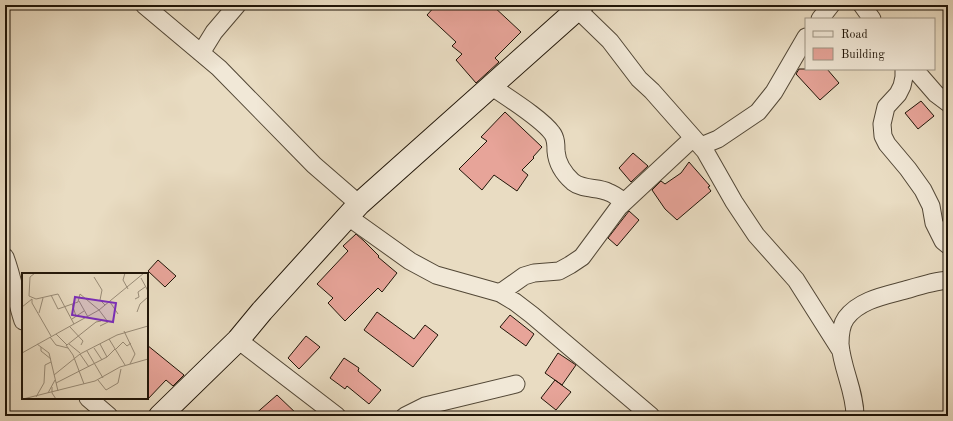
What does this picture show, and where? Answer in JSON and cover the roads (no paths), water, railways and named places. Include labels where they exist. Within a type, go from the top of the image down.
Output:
[{"type":"street","points":[[144,5],[219,68],[314,165],[353,210],[410,261],[436,275],[500,293],[515,302],[650,416]]},
{"type":"street","points":[[201,53],[214,32],[237,5]]},
{"type":"street","points":[[821,18],[831,5]]},
{"type":"street","points":[[862,5],[871,18]]},
{"type":"street","points":[[160,416],[238,340],[353,210],[580,7],[610,41],[639,79],[652,91],[705,152],[734,202],[756,235],[796,280],[841,351]]},
{"type":"street","points":[[500,293],[524,276],[534,273],[559,271],[582,257],[624,202],[697,142],[718,140],[758,112],[774,92],[805,40]]},
{"type":"street","points":[[904,70],[902,86],[898,94],[886,107],[882,124],[883,136],[886,144],[908,169],[923,190],[931,206],[936,227],[948,245]]},
{"type":"street","points":[[914,70],[936,94],[948,103]]},
{"type":"street","points":[[491,86],[534,117],[554,134],[557,160],[562,169],[572,180],[581,186],[608,192],[624,202]]},
{"type":"street","points":[[5,257],[22,318]]},
{"type":"street","points":[[856,416],[852,394],[843,366],[841,351],[841,330],[846,318],[857,308],[871,300],[931,282],[948,280]]},
{"type":"street","points":[[238,340],[337,416]]},
{"type":"street","points":[[405,416],[425,406],[516,384]]},
{"type":"street","points":[[89,399],[109,416]]}]
